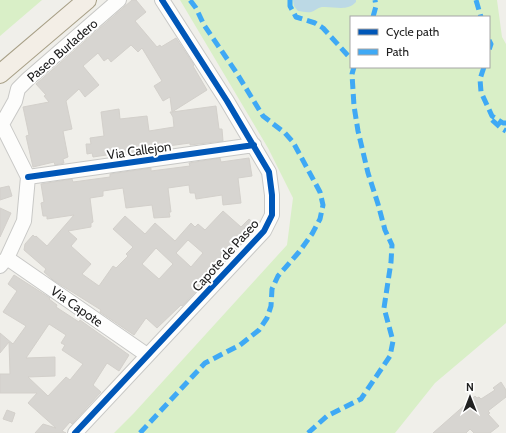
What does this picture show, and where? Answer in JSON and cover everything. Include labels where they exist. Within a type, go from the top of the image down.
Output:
[{"type":"main road","points":[[0,74],[87,0]]},
{"type":"street","name":"Paseo Burladero","points":[[1,123],[15,101],[18,89],[119,0]]},
{"type":"street","name":"Capote de Paseo","points":[[75,433],[264,231],[272,215],[272,195],[269,172],[254,145],[163,1]]},
{"type":"street","points":[[1,123],[28,177],[24,221],[4,262]]},
{"type":"street","name":"Via Callejon","points":[[28,177],[254,145]]},
{"type":"street","name":"Via Capote","points":[[4,262],[147,355]]},
{"type":"green space","points":[[0,0],[42,0],[0,36]]},
{"type":"green space","points":[[180,0],[497,0],[502,37],[506,44],[506,323],[435,383],[395,433],[114,433],[287,245],[293,198],[268,148]]},
{"type":"water","points":[[293,0],[356,0],[356,2],[349,7],[322,7],[312,12],[307,12],[298,11],[294,6]]},
{"type":"building","points":[[132,0],[136,0],[146,12],[135,21],[157,47],[160,45],[161,47],[176,38],[194,65],[193,66],[207,90],[172,112],[170,97],[163,101],[154,86],[162,81],[142,48],[138,52],[131,45],[111,62],[108,58],[104,61],[98,53],[83,66],[99,85],[85,97],[79,89],[66,101],[72,129],[63,131],[68,157],[63,159],[64,163],[55,165],[54,162],[33,167],[26,136],[29,135],[23,107],[49,102],[44,96],[46,95],[36,84]]},
{"type":"building","points":[[216,106],[219,129],[222,129],[223,141],[190,145],[190,143],[153,148],[153,151],[120,155],[120,153],[93,157],[92,153],[87,154],[86,144],[91,144],[90,138],[104,136],[101,112],[119,109],[120,119],[147,116],[149,131],[174,127],[173,117],[170,112]]},
{"type":"building","points":[[220,158],[221,162],[249,158],[252,176],[238,178],[241,203],[223,205],[222,195],[196,199],[195,193],[190,193],[189,185],[168,188],[171,212],[169,212],[170,217],[154,218],[152,205],[126,208],[123,188],[103,191],[103,196],[90,198],[93,222],[91,223],[91,227],[68,231],[77,239],[71,246],[91,264],[82,274],[99,286],[113,266],[116,268],[128,256],[126,254],[133,247],[113,229],[125,216],[145,234],[155,223],[175,241],[191,223],[195,227],[198,224],[205,230],[223,211],[241,227],[249,219],[257,226],[228,257],[227,255],[202,282],[204,283],[182,306],[181,305],[157,328],[146,318],[134,335],[100,312],[101,310],[53,280],[44,272],[46,269],[24,250],[25,244],[33,235],[47,246],[74,215],[47,219],[47,216],[43,216],[41,203],[44,202],[41,184],[72,179],[73,182],[110,177],[110,174],[151,168],[151,171],[190,166],[189,163]],"holes":[[[188,240],[203,253],[191,267],[176,253]],[[156,248],[173,264],[159,279],[142,264]]]},
{"type":"building","points":[[9,186],[12,196],[0,200],[0,188]]},
{"type":"building","points":[[0,208],[11,213],[0,237]]},
{"type":"building","points":[[14,275],[50,298],[49,299],[57,305],[56,307],[79,322],[80,320],[129,355],[119,371],[107,363],[93,385],[101,392],[72,424],[70,422],[62,431],[66,433],[35,433],[43,424],[56,428],[28,403],[37,393],[0,393],[0,374],[10,374],[9,342],[0,353],[0,333],[13,344],[26,326],[3,312],[17,291],[8,284]],"holes":[[[49,324],[66,335],[61,343],[65,345],[62,350],[83,364],[70,380],[66,377],[48,396],[28,377],[55,376],[55,357],[26,358]]]},
{"type":"building","points":[[501,382],[506,390],[506,397],[488,411],[490,413],[488,414],[499,426],[490,433],[474,433],[470,429],[466,433],[433,433],[475,396],[481,399],[495,390],[493,388]]},
{"type":"building","points":[[7,410],[15,413],[12,422],[3,419]]},
{"type":"marked path","points":[[140,433],[205,363],[240,345],[259,330],[267,318],[271,306],[272,289],[278,276],[299,252],[312,234],[320,219],[323,205],[320,192],[293,142],[285,133],[263,116],[236,72],[204,25],[196,8],[190,0]]},
{"type":"marked path","points":[[290,0],[290,6],[296,17],[315,23],[323,28],[350,58]]},
{"type":"marked path","points":[[373,16],[376,6],[375,0]]},
{"type":"marked path","points":[[476,0],[481,16]]},
{"type":"marked path","points":[[490,42],[490,47]]},
{"type":"marked path","points":[[308,433],[327,416],[361,399],[390,356],[393,341],[384,308],[392,245],[385,230],[368,173],[358,131],[354,106],[352,74],[354,68]]},
{"type":"marked path","points":[[484,68],[480,79],[481,92],[492,116],[503,123],[506,123]]},
{"type":"marked path","points":[[492,120],[506,131]]},
{"type":"cycle path","points":[[75,433],[264,231],[272,215],[272,195],[269,172],[227,101],[162,0]]},
{"type":"cycle path","points":[[28,177],[254,145]]}]
